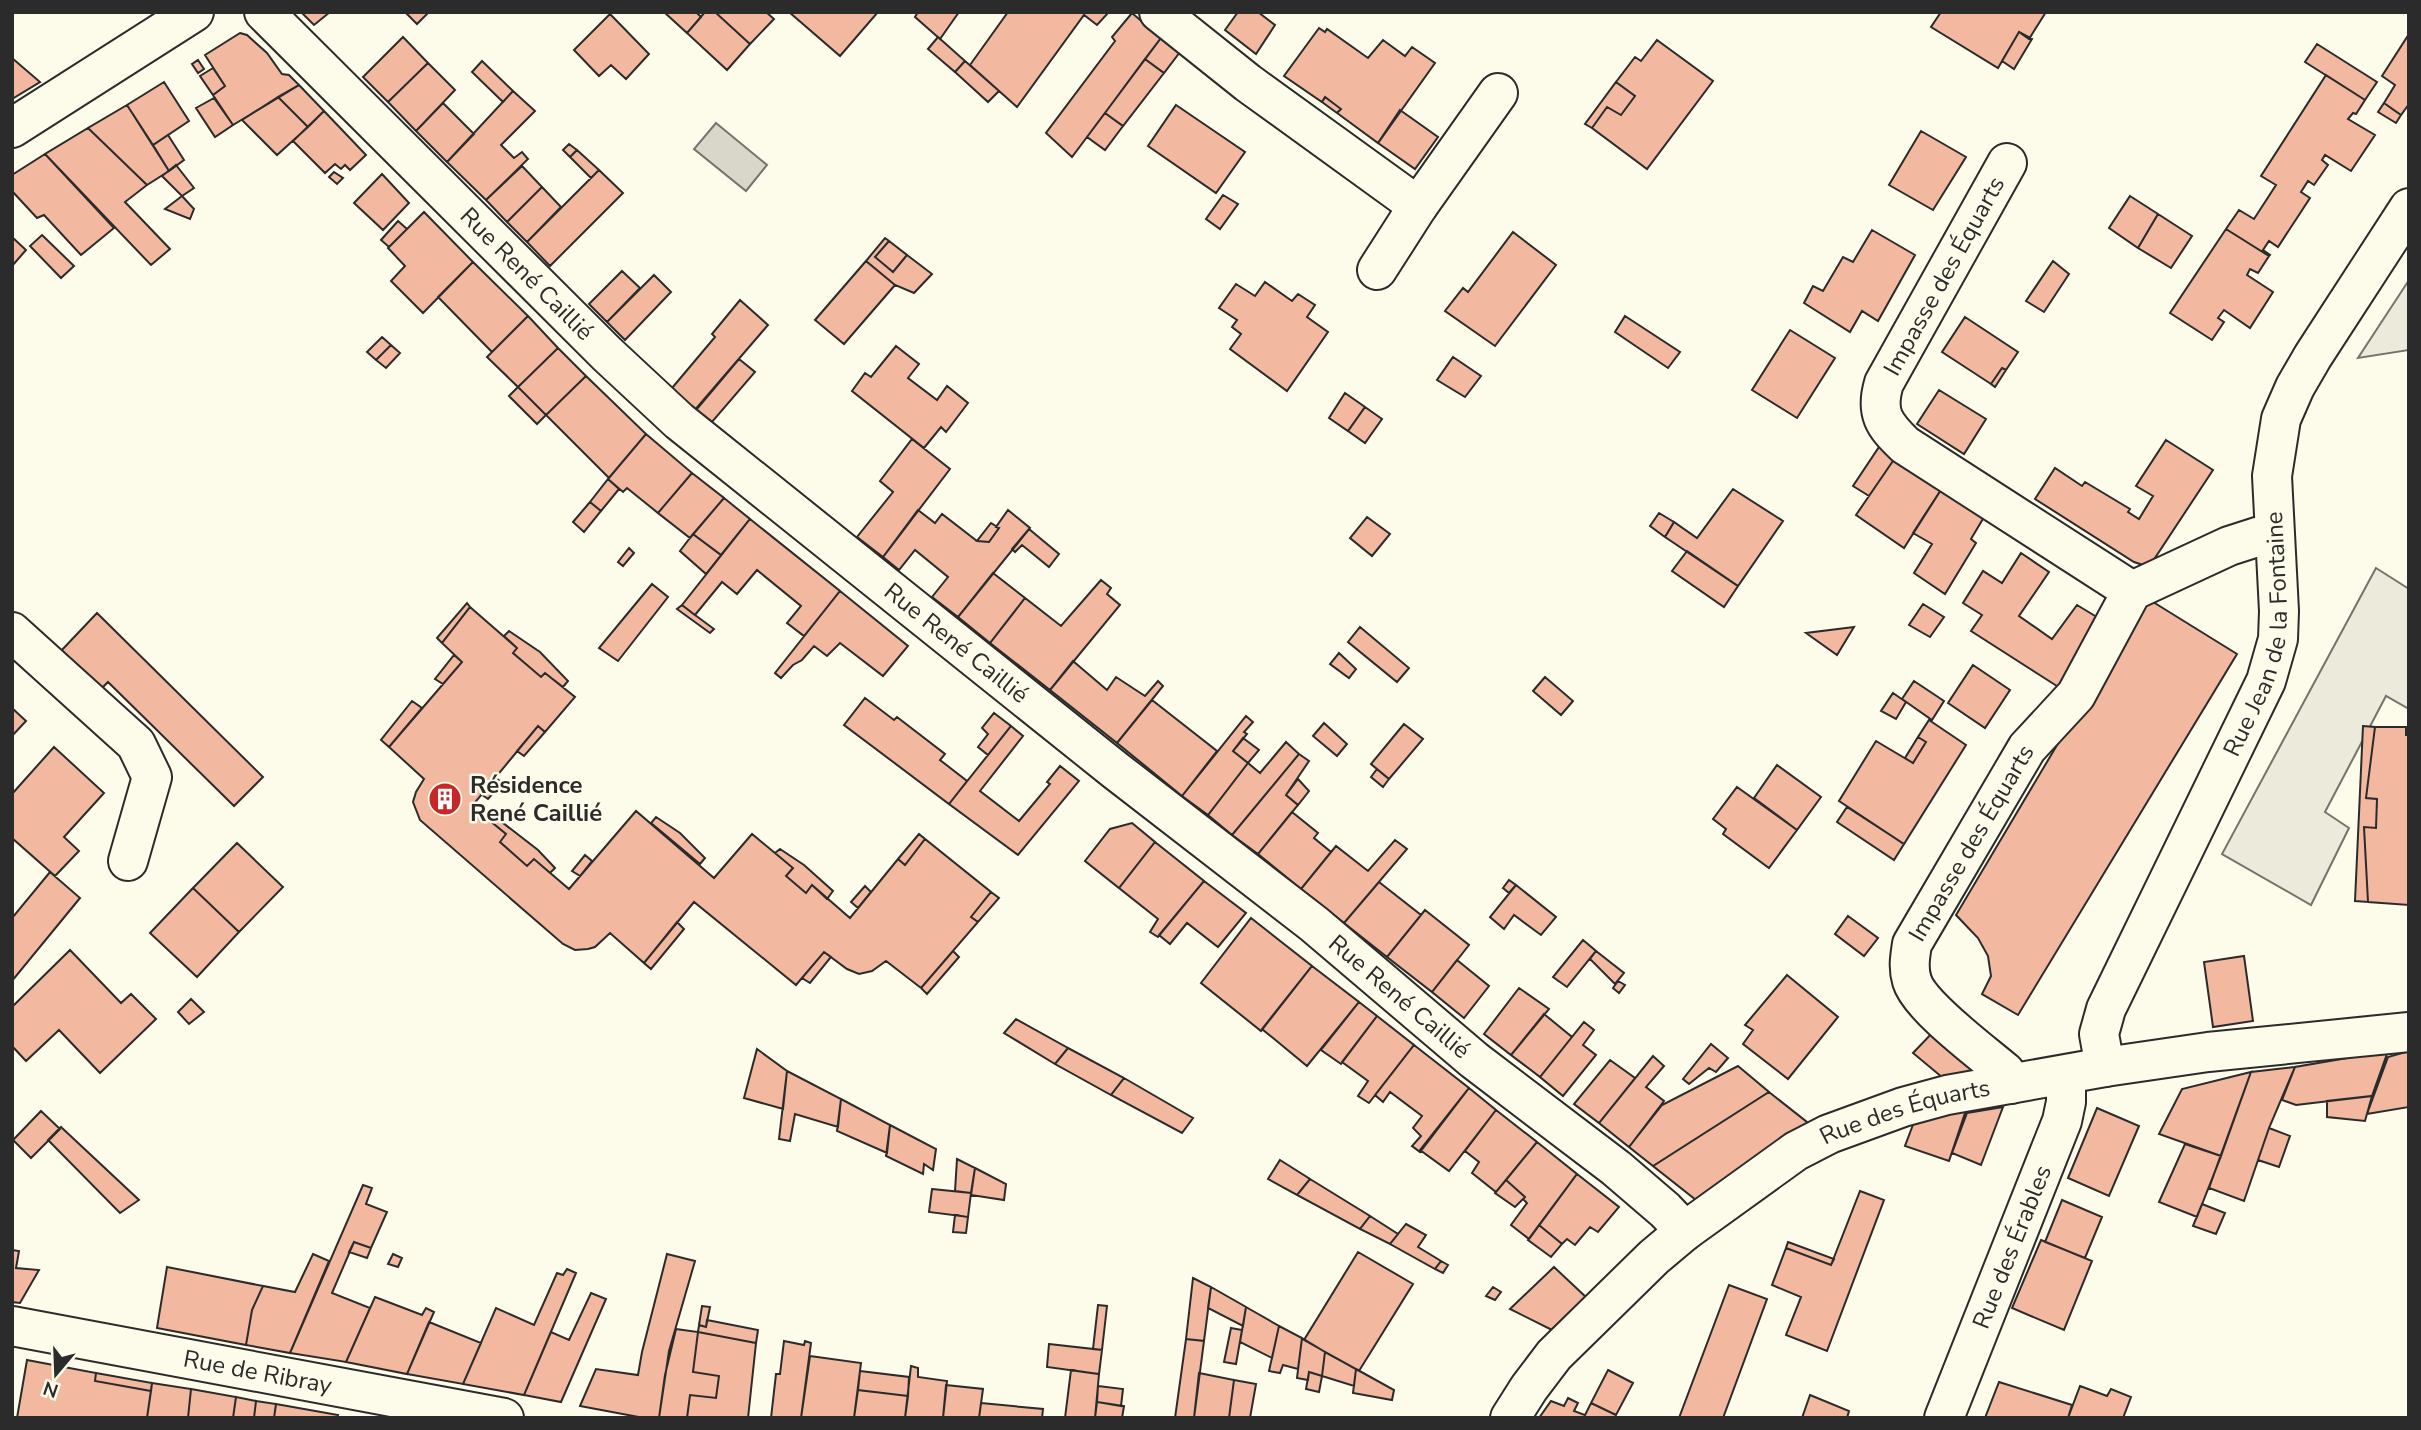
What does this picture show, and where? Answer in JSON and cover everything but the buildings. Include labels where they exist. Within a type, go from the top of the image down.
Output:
[{"type":"street","points":[[12,128],[194,12]]},
{"type":"street","name":"Rue René Caillié","points":[[264,12],[607,354],[679,421],[1115,770],[1314,924],[1474,1060],[1616,1168],[1685,1231]]},
{"type":"street","points":[[1159,12],[1248,83],[1418,206]]},
{"type":"street","points":[[1377,270],[1418,206],[1498,93]]},
{"type":"street","name":"Impasse des Équarts","points":[[2007,163],[1884,383],[1880,396],[1880,413],[1888,429],[1906,445],[2132,591],[2076,695],[2027,748],[1912,944],[1909,967],[1913,985],[1927,1005],[2005,1072],[2011,1084]]},
{"type":"street","name":"Rue Jean de la Fontaine","points":[[2105,1067],[2099,1034],[2106,1009],[2266,681],[2273,660],[2280,611],[2272,476],[2281,419],[2295,387],[2409,208]]},
{"type":"street","points":[[2132,591],[2229,546],[2274,534]]},
{"type":"street","points":[[12,632],[136,744],[152,777],[128,861]]},
{"type":"street","name":"Rue des Équarts","points":[[1510,1418],[1554,1355],[1654,1257],[1685,1231],[1796,1151],[1829,1134],[1947,1095],[2105,1067],[2208,1052],[2409,1032]]},
{"type":"street","name":"Rue des Érables","points":[[1944,1418],[2062,1121],[2067,1102],[2066,1075]]},
{"type":"street","name":"Rue de Ribray","points":[[12,1326],[504,1418]]},
{"type":"shaded area","points":[[716,123],[767,165],[746,191],[694,149]]},
{"type":"shaded area","points":[[2409,280],[2409,350],[2358,358]]},
{"type":"shaded area","points":[[2376,568],[2409,589],[2409,709],[2386,696],[2325,812],[2349,828],[2311,905],[2222,854]]},
{"type":"place","name":"Résidence René Caillié","points":[[445,799]]}]
